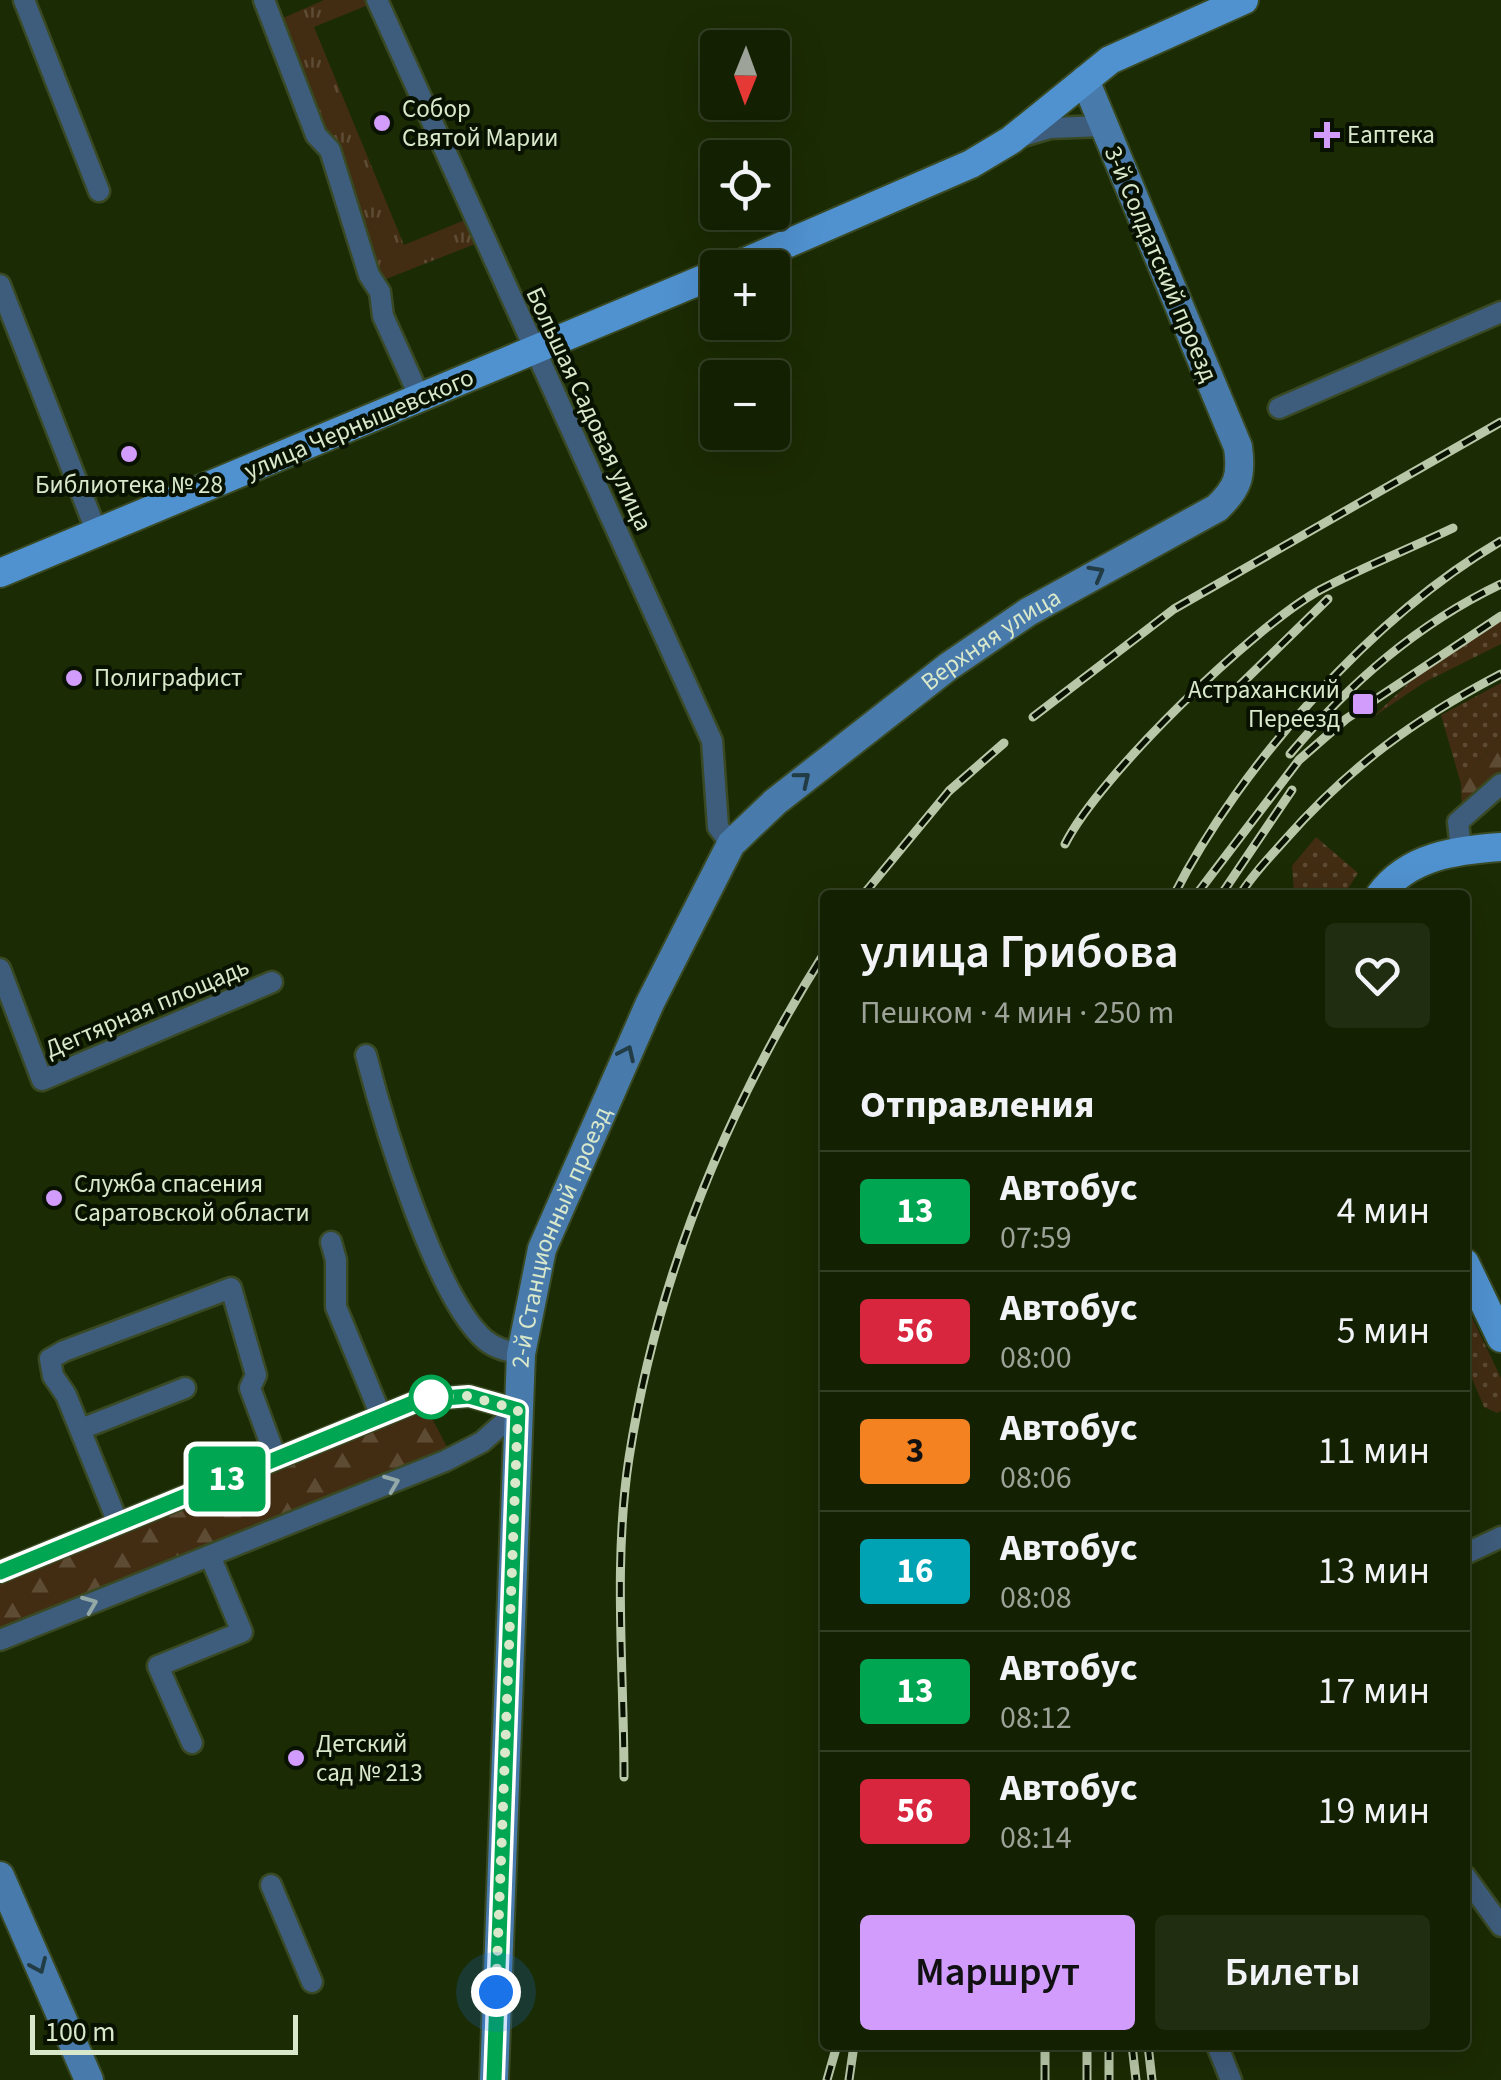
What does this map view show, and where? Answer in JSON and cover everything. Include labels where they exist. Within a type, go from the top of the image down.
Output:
[{"type":"main road","points":[[774,250],[916,190],[1012,140],[1110,60],[1244,0]]},
{"type":"main road","name":"3-й Солдатский проезд","points":[[1084,80],[1238,447]]},
{"type":"main road","name":"улица Чернышевского","points":[[0,573],[700,280]]},
{"type":"main road","name":"Верхняя улица","points":[[730,844],[775,802],[949,666],[1028,612],[1217,508],[1236,490],[1241,470],[1238,447]]},
{"type":"main road","name":"2-й Станционный проезд","points":[[494,2080],[521,1354],[542,1249],[650,1002],[730,844]]},
{"type":"main road","points":[[1386,888],[1423,860],[1462,849],[1501,847]]},
{"type":"main road","points":[[1470,1273],[1501,1338]]},
{"type":"main road","points":[[0,1876],[88,2080]]},
{"type":"street","points":[[24,0],[99,191]]},
{"type":"street","points":[[264,0],[316,135],[330,150],[369,275],[380,292],[382,316],[420,398]]},
{"type":"street","name":"Большая Садовая улица","points":[[377,0],[516,315],[538,347],[712,741],[718,828],[730,844]]},
{"type":"street","points":[[1012,140],[1050,128],[1103,126]]},
{"type":"street","points":[[0,284],[97,533]]},
{"type":"street","points":[[1278,408],[1501,312]]},
{"type":"street","points":[[1462,849],[1458,822],[1501,784]]},
{"type":"street","name":"Дегтярная площадь","points":[[0,969],[42,1080],[272,982]]},
{"type":"street","points":[[366,1055],[394,1156],[454,1294],[482,1337],[495,1347],[521,1354]]},
{"type":"street","points":[[331,1242],[336,1260],[336,1307],[381,1416]]},
{"type":"street","points":[[118,1523],[81,1429],[53,1376],[50,1358],[231,1288],[256,1375],[250,1388],[276,1458]]},
{"type":"street","points":[[81,1429],[185,1388]]},
{"type":"street","points":[[0,1572],[381,1416],[445,1394],[469,1396],[518,1410]]},
{"type":"street","points":[[0,1640],[445,1461],[482,1442],[518,1410]]},
{"type":"street","points":[[1470,1552],[1501,1537]]},
{"type":"street","points":[[192,1743],[158,1666],[242,1632],[210,1556]]},
{"type":"street","points":[[1470,1883],[1501,1926]]},
{"type":"street","points":[[270,1886],[312,1982]]},
{"type":"street","points":[[1219,2050],[1231,2080]]},
{"type":"green space","points":[[324,0],[366,0],[368,5],[314,27],[404,245],[465,220],[475,244],[381,281],[281,19]]},
{"type":"green space","points":[[1501,621],[1501,644],[1425,682],[1373,717],[1416,676]]},
{"type":"green space","points":[[1501,683],[1501,734],[1461,784],[1441,715]]},
{"type":"green space","points":[[1501,734],[1501,778],[1462,811],[1461,784]]},
{"type":"green space","points":[[1316,837],[1358,873],[1347,890],[1294,890],[1292,866]]},
{"type":"green space","points":[[1470,1313],[1501,1378],[1501,1411],[1484,1407],[1470,1374]]},
{"type":"green space","points":[[426,1407],[448,1449],[444,1454],[0,1635],[0,1582]]},
{"type":"railway","points":[[1033,717],[1174,609],[1501,422]]},
{"type":"railway","points":[[1065,844],[1083,815],[1143,744],[1257,636],[1320,590],[1453,528]]},
{"type":"railway","points":[[1177,890],[1235,795],[1315,697],[1406,609],[1501,541]]},
{"type":"railway","points":[[1290,754],[1336,703],[1386,657],[1441,617],[1501,584]]},
{"type":"railway","points":[[1237,688],[1328,599]]},
{"type":"railway","points":[[1200,890],[1299,760],[1346,719],[1501,616]]},
{"type":"railway","points":[[1244,890],[1308,814],[1358,768],[1439,709],[1501,674]]},
{"type":"railway","points":[[867,890],[949,791],[1004,743]]},
{"type":"railway","points":[[1224,890],[1292,790]]},
{"type":"railway","points":[[624,1777],[621,1537],[641,1391],[658,1324],[701,1195],[757,1071],[820,960]]},
{"type":"railway","points":[[827,2080],[836,2050]]},
{"type":"railway","points":[[849,2080],[853,2050]]},
{"type":"railway","points":[[1045,2050],[1045,2080]]},
{"type":"railway","points":[[1087,2050],[1087,2080]]},
{"type":"railway","points":[[1109,2050],[1109,2080]]},
{"type":"railway","points":[[1133,2050],[1136,2080]]},
{"type":"railway","points":[[1149,2050],[1152,2080]]},
{"type":"bus line","name":"13","points":[[0,1572],[420,1400],[445,1394],[469,1396],[518,1410],[504,1699],[494,2080]]},
{"type":"place","name":"Собор Святой Марии","points":[[382,123]]},
{"type":"place","name":"Еаптека","points":[[1327,135]]},
{"type":"place","name":"Библиотека № 28","points":[[129,454]]},
{"type":"place","name":"Полиграфист","points":[[74,678]]},
{"type":"place","name":"Астраханский Переезд","points":[[1363,704]]},
{"type":"place","name":"Служба спасения Саратовской области","points":[[54,1198]]},
{"type":"place","name":"Детский сад № 213","points":[[296,1758]]},
{"type":"route","points":[[431,1397],[469,1396],[518,1410],[504,1699],[496,1992]]}]
